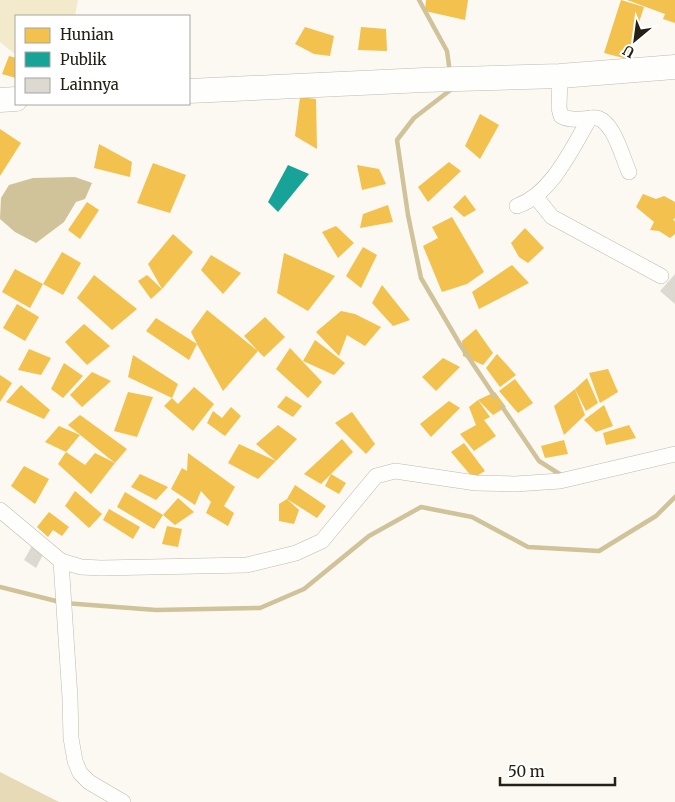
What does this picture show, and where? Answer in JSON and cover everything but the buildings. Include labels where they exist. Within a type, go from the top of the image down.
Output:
[{"type":"main road","points":[[190,91],[560,76],[675,67]]},
{"type":"main road","points":[[0,100],[15,99]]},
{"type":"street","points":[[560,76],[559,108],[561,116],[574,120],[597,117],[602,119],[612,129],[629,172]]},
{"type":"street","points":[[517,206],[528,202],[542,191],[554,177],[590,118]]},
{"type":"street","points":[[535,196],[552,217],[661,276]]},
{"type":"street","points":[[0,510],[61,561],[81,567],[248,564],[296,553],[322,541],[376,476],[395,471],[476,483],[515,484],[560,481],[675,454]]},
{"type":"street","points":[[61,561],[71,738],[75,761],[80,773],[89,782],[123,802]]},
{"type":"shaded area","points":[[0,0],[78,0],[75,15],[15,15],[15,54],[0,42]]},
{"type":"shaded area","points":[[75,177],[92,183],[85,199],[76,202],[64,222],[36,243],[15,232],[0,219],[1,198],[9,185],[33,178]]},
{"type":"shaded area","points":[[0,772],[59,802],[0,802]]},
{"type":"waterway","points":[[419,0],[447,51],[450,73]]},
{"type":"waterway","points":[[453,88],[414,118],[397,140],[408,215],[421,278],[461,346],[495,397]]},
{"type":"waterway","points":[[501,405],[539,461],[564,475]]},
{"type":"waterway","points":[[0,587],[64,603],[156,610],[260,608],[304,589],[369,536],[421,507],[472,517],[528,547],[599,551],[656,516],[675,497]]}]
